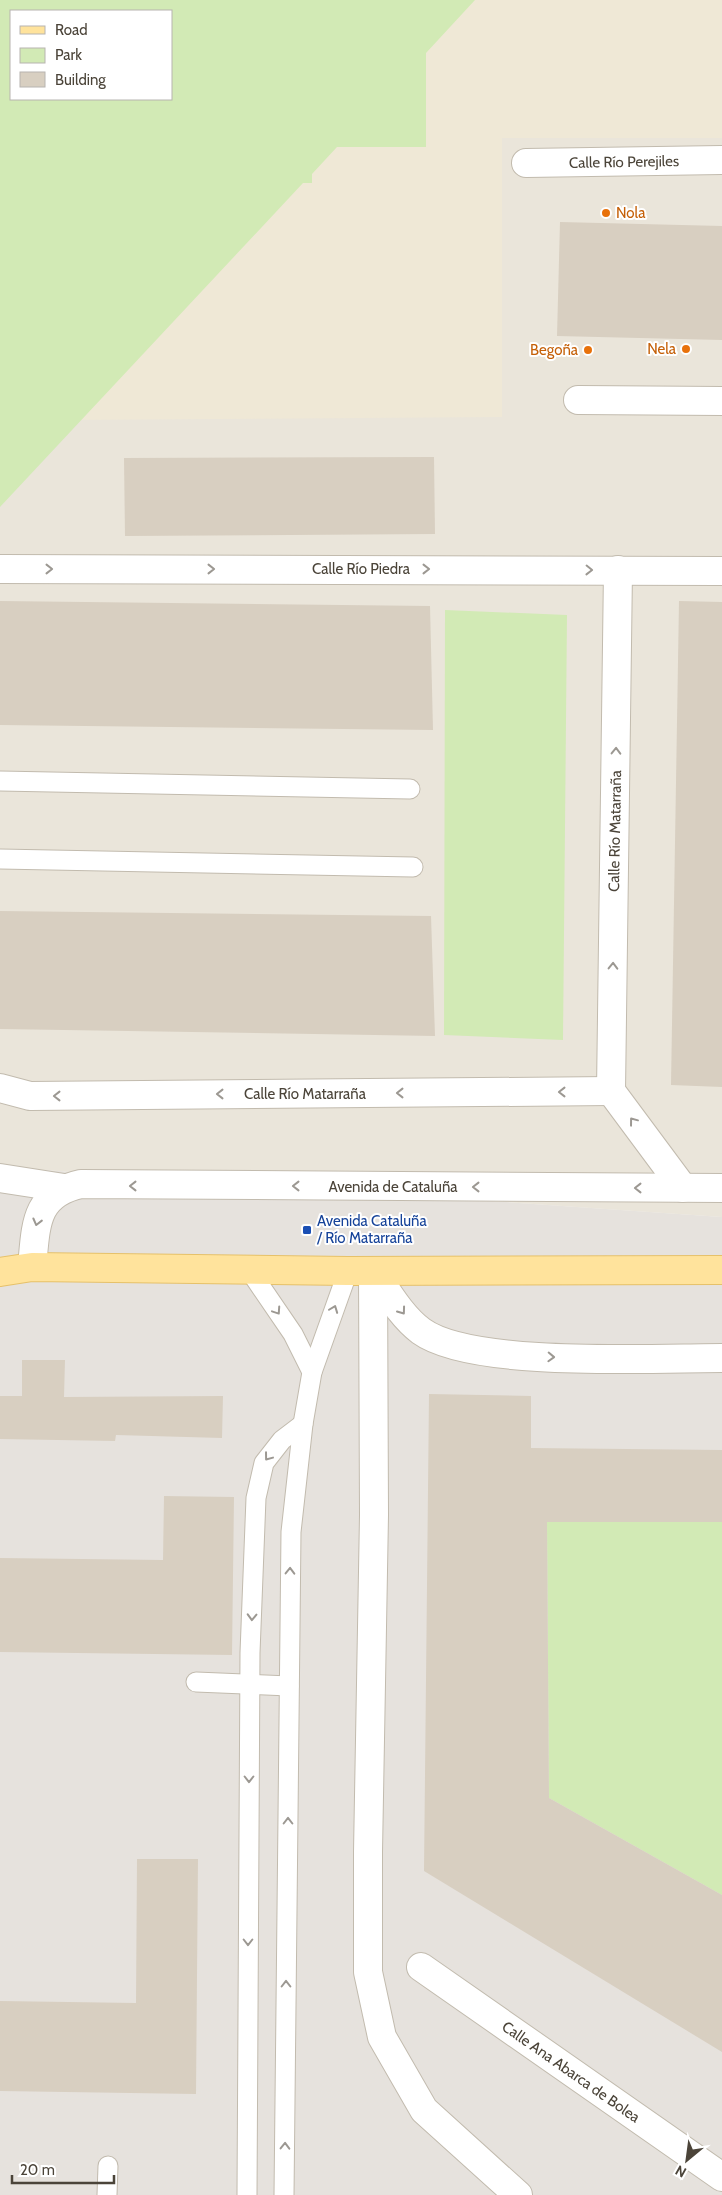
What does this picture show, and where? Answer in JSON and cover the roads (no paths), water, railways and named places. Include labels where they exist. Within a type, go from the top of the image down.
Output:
[{"type":"main road","points":[[0,1256],[32,1267]]},
{"type":"main road","points":[[0,1272],[32,1267],[250,1271],[722,1270]]},
{"type":"street","name":"Calle Río Perejiles","points":[[526,163],[722,160]]},
{"type":"street","points":[[578,400],[722,401]]},
{"type":"street","name":"Calle Río Piedra","points":[[0,569],[722,571]]},
{"type":"street","name":"Calle Río Matarraña","points":[[0,1088],[30,1096],[611,1091],[618,570]]},
{"type":"street","points":[[611,1091],[683,1188]]},
{"type":"street","name":"Avenida de Cataluña","points":[[0,1178],[64,1188],[81,1184],[722,1188]]},
{"type":"street","points":[[32,1267],[36,1229],[40,1214],[50,1198],[64,1188]]},
{"type":"street","points":[[360,1271],[421,1331],[442,1343],[480,1351],[548,1357],[722,1358]]},
{"type":"street","points":[[360,1271],[374,1515],[368,1842],[368,1972],[382,2036],[424,2110],[518,2195]]},
{"type":"street","name":"Calle Ana Abarca de Bolea","points":[[421,1967],[722,2177]]},
{"type":"lane","points":[[0,781],[410,789]]},
{"type":"lane","points":[[0,859],[413,867]]},
{"type":"lane","points":[[250,1271],[293,1334],[312,1372]]},
{"type":"lane","points":[[284,2195],[291,1532],[303,1424],[312,1372],[360,1271]]},
{"type":"lane","points":[[247,2195],[250,1684],[256,1498],[264,1462],[282,1440],[303,1424]]},
{"type":"lane","points":[[196,1682],[289,1686]]},
{"type":"lane","points":[[108,2166],[108,2195]]},
{"type":"place","name":"Nola","points":[[606,213]]},
{"type":"place","name":"Nela","points":[[686,349]]},
{"type":"place","name":"Begoña","points":[[588,350]]},
{"type":"place","name":"Avenida Cataluña / Río Matarraña","points":[[307,1230]]}]
